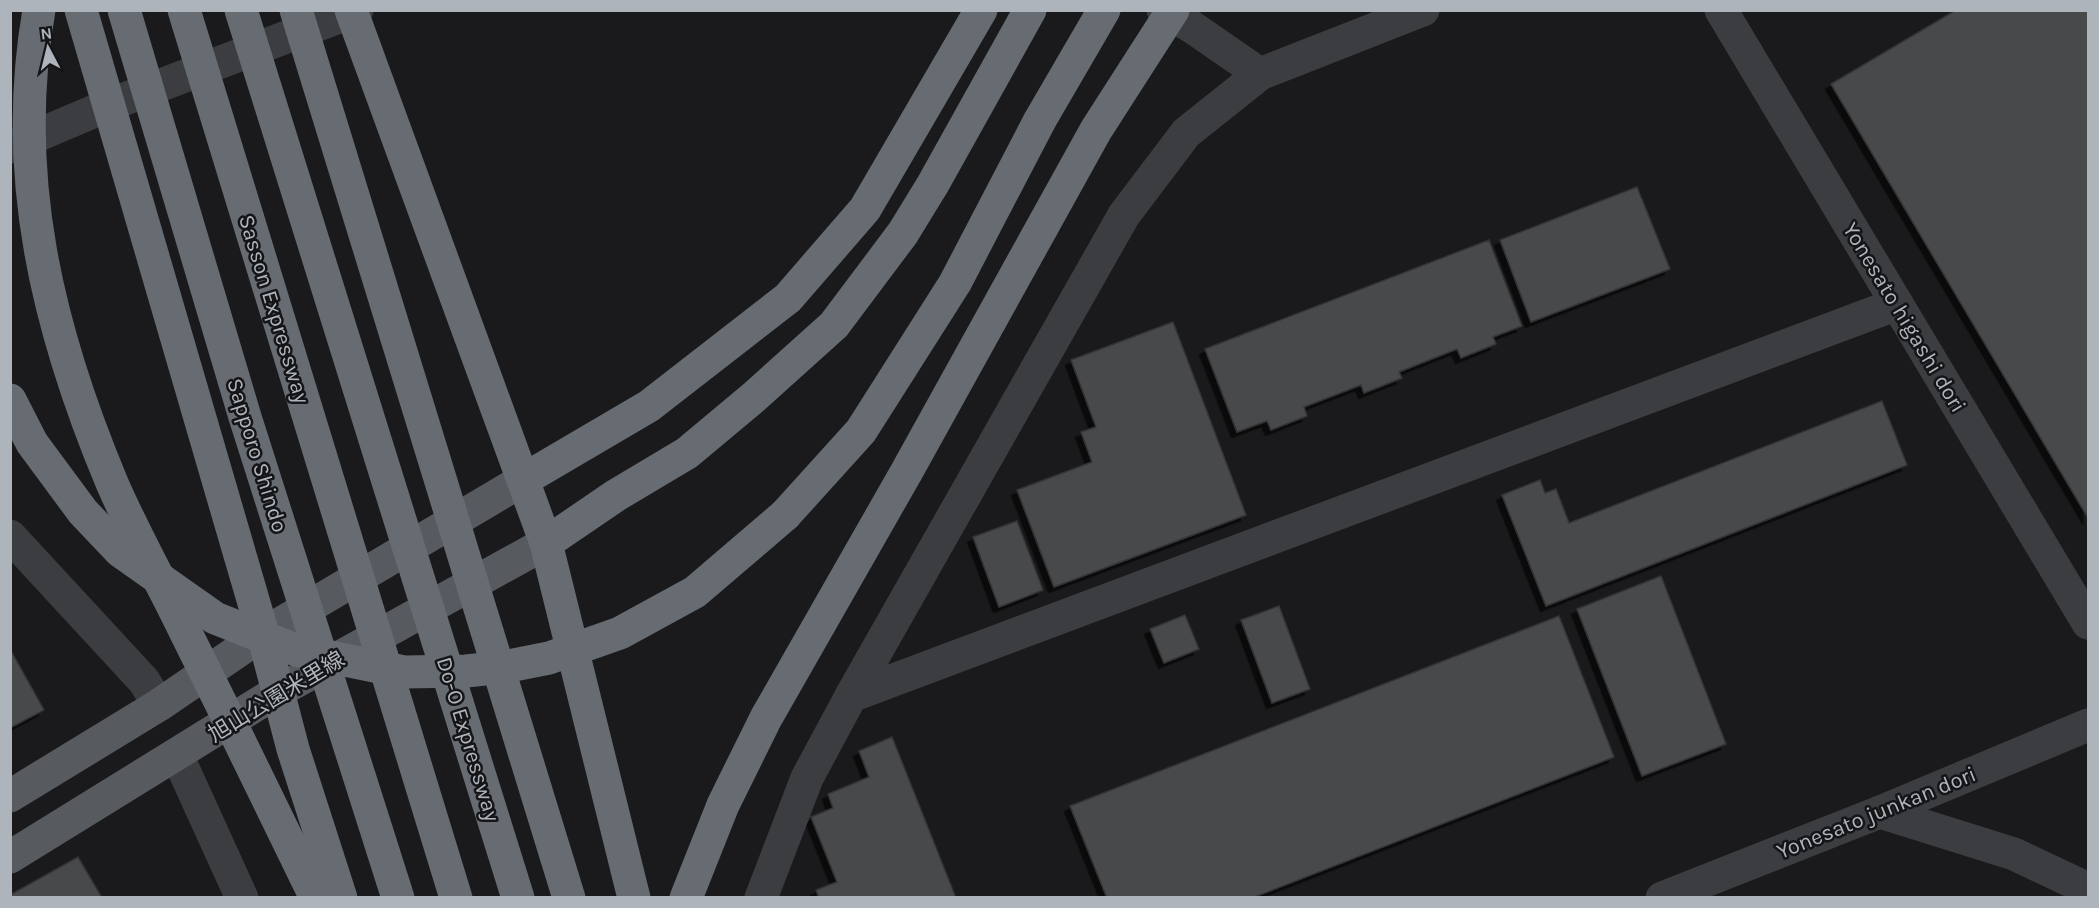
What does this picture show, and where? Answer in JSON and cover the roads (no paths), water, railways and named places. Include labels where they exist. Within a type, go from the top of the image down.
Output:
[{"type":"highway","points":[[39,10],[31,55],[30,169],[45,278],[64,351],[113,484],[316,897]]},
{"type":"highway","points":[[81,10],[263,634],[293,749],[341,897]]},
{"type":"highway","name":"Sapporo Shindo","points":[[124,10],[249,428],[398,897]]},
{"type":"highway","name":"Sasson Expressway","points":[[184,10],[456,897]]},
{"type":"highway","name":"Do-O Expressway","points":[[241,10],[519,897]]},
{"type":"highway","points":[[296,10],[569,897]]},
{"type":"highway","points":[[523,480],[649,406],[788,298],[865,209],[981,10]]},
{"type":"highway","points":[[546,543],[615,496],[687,453],[834,325],[909,224],[1030,10]]},
{"type":"highway","points":[[10,400],[32,443],[83,512],[120,551],[215,618],[296,650],[404,672],[466,671],[549,658],[620,633],[695,592],[785,515],[861,431],[955,283],[1040,120],[1104,10]]},
{"type":"highway","points":[[686,897],[723,805],[766,718],[907,471],[1096,130],[1173,10]]},
{"type":"highway","points":[[353,11],[546,543],[634,897]]},
{"type":"main road","points":[[10,796],[159,705],[263,634],[523,480]]},
{"type":"main road","name":"旭山公園米里線","points":[[10,857],[277,692],[546,543]]},
{"type":"street","points":[[1163,10],[1260,74]]},
{"type":"street","points":[[761,897],[807,778],[851,696],[1124,215],[1186,133],[1260,74],[1423,10]]},
{"type":"street","name":"Yonesato higashi dori","points":[[1721,10],[2088,623]]},
{"type":"street","points":[[10,147],[109,105],[353,11]]},
{"type":"street","points":[[851,696],[1898,304]]},
{"type":"street","points":[[10,536],[144,681],[159,705]]},
{"type":"street","name":"Yonesato junkan dori","points":[[1662,897],[1880,812],[2088,725]]},
{"type":"street","points":[[177,755],[242,897]]},
{"type":"street","points":[[1880,812],[2014,854],[2088,889]]}]
